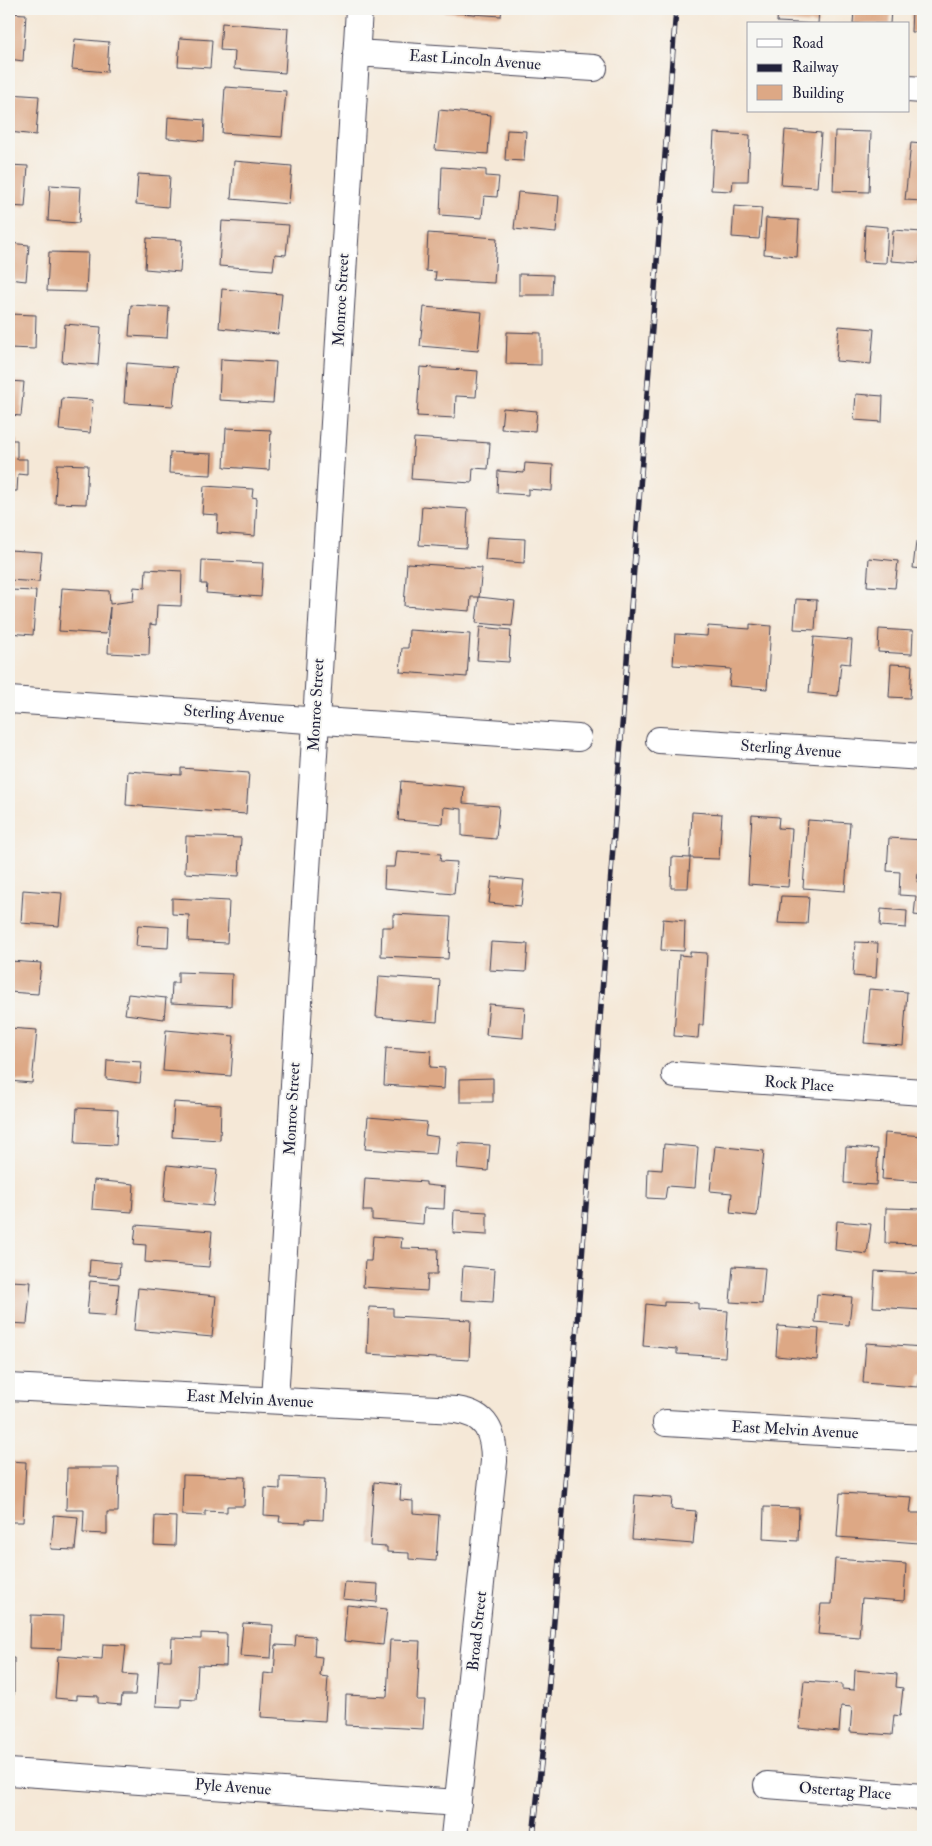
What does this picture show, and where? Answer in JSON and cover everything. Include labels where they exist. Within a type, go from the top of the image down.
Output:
[{"type":"street","name":"Monroe Street","points":[[275,1400],[359,9]]},
{"type":"street","name":"East Lincoln Avenue","points":[[356,52],[594,68]]},
{"type":"street","points":[[910,90],[923,90]]},
{"type":"street","name":"Sterling Avenue","points":[[9,700],[578,738]]},
{"type":"street","name":"Sterling Avenue","points":[[659,740],[923,758]]},
{"type":"street","name":"Rock Place","points":[[675,1075],[923,1092]]},
{"type":"street","name":"East Melvin Avenue","points":[[9,1387],[456,1410],[472,1415],[487,1426]]},
{"type":"street","name":"East Melvin Avenue","points":[[666,1423],[923,1438]]},
{"type":"street","name":"Broad Street","points":[[454,1837],[494,1462],[494,1444],[492,1434],[487,1426]]},
{"type":"street","name":"Pyle Avenue","points":[[9,1772],[458,1803]]},
{"type":"street","name":"Ostertag Place","points":[[768,1786],[923,1797]]},
{"type":"building","points":[[444,9],[502,9],[501,16],[444,12]]},
{"type":"building","points":[[778,9],[819,9],[818,22],[777,22]]},
{"type":"building","points":[[854,9],[891,9],[890,22],[853,22]]},
{"type":"building","points":[[912,9],[923,9],[923,32],[911,32]]},
{"type":"building","points":[[9,13],[26,14],[23,61],[9,59]]},
{"type":"building","points":[[222,23],[288,28],[285,73],[234,69],[235,51],[220,50]]},
{"type":"building","points":[[180,38],[212,40],[210,68],[178,66]]},
{"type":"building","points":[[75,39],[109,42],[107,72],[72,69]]},
{"type":"building","points":[[225,87],[286,91],[282,137],[222,133]]},
{"type":"building","points":[[9,94],[39,96],[36,135],[9,132]]},
{"type":"building","points":[[439,110],[491,115],[488,154],[435,150]]},
{"type":"building","points":[[168,117],[205,120],[204,141],[167,138]]},
{"type":"building","points":[[507,130],[526,131],[524,161],[505,160]]},
{"type":"building","points":[[785,130],[821,133],[817,187],[781,185]]},
{"type":"building","points":[[835,131],[871,132],[869,192],[833,191]]},
{"type":"building","points":[[714,133],[750,135],[748,181],[733,181],[732,191],[711,190]]},
{"type":"building","points":[[911,143],[923,144],[923,201],[905,200]]},
{"type":"building","points":[[234,161],[292,166],[289,204],[231,199]]},
{"type":"building","points":[[9,165],[28,166],[25,207],[9,206]]},
{"type":"building","points":[[442,167],[486,170],[486,176],[499,177],[497,197],[484,196],[482,218],[440,215]]},
{"type":"building","points":[[138,174],[170,176],[168,207],[136,204]]},
{"type":"building","points":[[50,185],[81,187],[79,223],[48,221]]},
{"type":"building","points":[[518,192],[559,196],[556,233],[514,229]]},
{"type":"building","points":[[734,206],[762,208],[759,239],[732,237]]},
{"type":"building","points":[[766,218],[799,220],[797,257],[764,254]]},
{"type":"building","points":[[222,221],[289,225],[286,255],[275,254],[273,270],[219,266]]},
{"type":"building","points":[[865,225],[888,227],[886,263],[863,262]]},
{"type":"building","points":[[893,230],[922,232],[920,263],[891,261]]},
{"type":"building","points":[[428,233],[497,238],[494,283],[435,280],[436,272],[426,271]]},
{"type":"building","points":[[147,238],[182,240],[180,272],[145,269]]},
{"type":"building","points":[[9,243],[29,245],[26,281],[9,279]]},
{"type":"building","points":[[49,252],[88,253],[86,292],[47,291]]},
{"type":"building","points":[[519,274],[553,275],[552,295],[519,295]]},
{"type":"building","points":[[222,289],[282,294],[278,334],[219,328]]},
{"type":"building","points":[[131,305],[169,307],[167,338],[129,336]]},
{"type":"building","points":[[424,307],[482,312],[478,351],[420,346]]},
{"type":"building","points":[[9,314],[36,315],[35,349],[9,348]]},
{"type":"building","points":[[65,324],[101,327],[98,365],[62,362]]},
{"type":"building","points":[[839,326],[874,329],[871,364],[836,361]]},
{"type":"building","points":[[507,332],[541,333],[541,365],[506,364]]},
{"type":"building","points":[[221,359],[276,362],[273,403],[219,400]]},
{"type":"building","points":[[127,363],[177,367],[173,406],[124,403]]},
{"type":"building","points":[[420,367],[478,371],[476,397],[456,396],[455,418],[417,416]]},
{"type":"building","points":[[9,381],[24,382],[21,416],[9,415]]},
{"type":"building","points":[[856,394],[883,396],[882,422],[854,420]]},
{"type":"building","points":[[62,398],[93,400],[90,433],[59,430]]},
{"type":"building","points":[[503,408],[537,411],[535,431],[501,429]]},
{"type":"building","points":[[226,428],[271,430],[269,470],[224,467]]},
{"type":"building","points":[[414,438],[490,443],[488,469],[473,468],[472,483],[411,479]]},
{"type":"building","points":[[9,440],[17,440],[17,459],[27,459],[27,475],[18,474],[17,491],[9,491]]},
{"type":"building","points":[[170,452],[212,454],[211,475],[169,473]]},
{"type":"building","points":[[525,463],[553,465],[552,491],[528,489],[528,495],[497,493],[498,471],[524,473]]},
{"type":"building","points":[[57,464],[88,465],[86,504],[55,503]]},
{"type":"building","points":[[204,486],[253,489],[252,497],[257,498],[255,536],[217,533],[218,515],[202,514]]},
{"type":"building","points":[[422,506],[468,509],[466,548],[419,545]]},
{"type":"building","points":[[487,537],[525,539],[524,563],[485,560]]},
{"type":"building","points":[[916,542],[923,543],[923,569],[913,568]]},
{"type":"building","points":[[9,550],[42,552],[39,582],[9,580]]},
{"type":"building","points":[[869,558],[898,561],[895,588],[867,586]]},
{"type":"building","points":[[202,560],[263,563],[261,597],[206,593],[207,584],[201,584]]},
{"type":"building","points":[[407,563],[482,568],[479,597],[471,597],[470,611],[404,606]]},
{"type":"building","points":[[146,569],[182,571],[181,606],[157,605],[156,625],[150,624],[149,655],[108,653],[110,607],[106,634],[59,631],[62,588],[109,591],[110,604],[133,601],[134,587],[145,588]]},
{"type":"building","points":[[9,590],[36,591],[33,635],[9,633]]},
{"type":"building","points":[[479,597],[515,601],[512,626],[476,623]]},
{"type":"building","points":[[796,599],[817,600],[815,630],[794,629]]},
{"type":"building","points":[[750,624],[771,626],[767,689],[729,686],[731,669],[673,665],[675,634],[707,636],[708,626],[750,629]]},
{"type":"building","points":[[480,627],[511,630],[509,662],[477,660]]},
{"type":"building","points":[[879,629],[913,631],[912,654],[878,652]]},
{"type":"building","points":[[409,630],[470,634],[467,677],[400,672],[402,648],[408,648]]},
{"type":"building","points":[[814,637],[852,640],[850,664],[841,663],[838,696],[809,693]]},
{"type":"building","points":[[891,664],[912,665],[910,698],[889,697]]},
{"type":"building","points":[[181,768],[249,773],[246,814],[126,805],[128,771],[181,775]]},
{"type":"building","points":[[401,781],[464,787],[463,803],[499,806],[496,839],[462,836],[462,809],[444,807],[443,824],[398,820]]},
{"type":"building","points":[[692,812],[722,814],[719,859],[690,858]]},
{"type":"building","points":[[9,815],[13,815],[10,846],[9,846]]},
{"type":"building","points":[[752,815],[779,817],[778,828],[792,829],[788,887],[748,884]]},
{"type":"building","points":[[808,820],[850,823],[845,891],[803,888]]},
{"type":"building","points":[[186,836],[241,838],[239,876],[185,873]]},
{"type":"building","points":[[889,838],[923,840],[922,874],[918,873],[917,882],[923,881],[923,916],[914,915],[916,896],[899,895],[900,872],[887,871]]},
{"type":"building","points":[[397,851],[441,854],[440,861],[457,862],[454,894],[384,888],[385,867],[395,867]]},
{"type":"building","points":[[672,857],[690,858],[688,888],[671,888]]},
{"type":"building","points":[[492,877],[524,880],[521,906],[489,903]]},
{"type":"building","points":[[23,890],[62,893],[59,926],[21,923]]},
{"type":"building","points":[[781,896],[809,897],[807,924],[778,923]]},
{"type":"building","points":[[172,898],[229,901],[227,943],[188,941],[189,915],[172,914]]},
{"type":"building","points":[[881,909],[907,911],[906,928],[880,926]]},
{"type":"building","points":[[393,914],[451,917],[448,959],[381,956],[382,927],[393,927]]},
{"type":"building","points":[[663,919],[685,921],[684,951],[661,950]]},
{"type":"building","points":[[138,925],[169,927],[168,948],[136,946]]},
{"type":"building","points":[[491,942],[528,944],[526,972],[489,970]]},
{"type":"building","points":[[855,942],[878,943],[876,978],[853,976]]},
{"type":"building","points":[[690,952],[707,953],[703,1025],[699,1025],[698,1038],[674,1036],[679,955],[690,956]]},
{"type":"building","points":[[9,961],[41,963],[38,994],[9,992]]},
{"type":"building","points":[[178,972],[232,974],[231,1006],[171,1003],[172,983],[178,983]]},
{"type":"building","points":[[379,976],[440,980],[437,1022],[376,1017]]},
{"type":"building","points":[[869,989],[907,992],[903,1046],[864,1043]]},
{"type":"building","points":[[128,994],[166,998],[164,1019],[125,1014]]},
{"type":"building","points":[[489,1004],[525,1007],[523,1038],[486,1035]]},
{"type":"building","points":[[9,1028],[37,1030],[32,1083],[9,1081]]},
{"type":"building","points":[[166,1030],[234,1036],[231,1076],[163,1071]]},
{"type":"building","points":[[386,1048],[431,1051],[430,1067],[445,1068],[444,1089],[384,1085]]},
{"type":"building","points":[[107,1060],[142,1062],[140,1083],[106,1079]]},
{"type":"building","points":[[493,1078],[493,1102],[460,1102],[460,1079]]},
{"type":"building","points":[[174,1102],[221,1105],[220,1140],[172,1137]]},
{"type":"building","points":[[77,1108],[118,1110],[116,1145],[75,1143]]},
{"type":"building","points":[[368,1117],[427,1122],[425,1135],[438,1137],[436,1154],[365,1149]]},
{"type":"building","points":[[885,1133],[923,1136],[923,1182],[882,1179]]},
{"type":"building","points":[[459,1143],[490,1145],[488,1171],[457,1168]]},
{"type":"building","points":[[664,1144],[698,1147],[695,1188],[667,1186],[665,1199],[647,1198],[648,1169],[662,1170]]},
{"type":"building","points":[[715,1146],[764,1151],[757,1216],[730,1213],[732,1193],[710,1191]]},
{"type":"building","points":[[846,1147],[878,1149],[876,1185],[844,1183]]},
{"type":"building","points":[[167,1165],[217,1170],[213,1206],[164,1201]]},
{"type":"building","points":[[365,1178],[426,1182],[426,1185],[445,1187],[444,1209],[424,1208],[423,1224],[372,1220],[372,1211],[363,1211]]},
{"type":"building","points":[[94,1180],[134,1184],[132,1212],[92,1209]]},
{"type":"building","points":[[886,1208],[923,1209],[923,1244],[885,1243]]},
{"type":"building","points":[[454,1210],[487,1212],[487,1235],[453,1233]]},
{"type":"building","points":[[837,1221],[871,1224],[867,1254],[835,1250]]},
{"type":"building","points":[[136,1225],[212,1231],[209,1267],[145,1262],[146,1245],[134,1244]]},
{"type":"building","points":[[373,1236],[402,1238],[401,1248],[438,1249],[437,1274],[428,1274],[427,1291],[363,1287],[365,1261],[371,1261]]},
{"type":"building","points":[[90,1260],[120,1263],[119,1278],[89,1276]]},
{"type":"building","points":[[463,1266],[495,1269],[493,1302],[461,1300]]},
{"type":"building","points":[[733,1266],[765,1268],[762,1304],[730,1302]]},
{"type":"building","points":[[875,1271],[923,1274],[923,1310],[873,1307]]},
{"type":"building","points":[[9,1281],[31,1282],[27,1324],[9,1323]]},
{"type":"building","points":[[90,1281],[119,1284],[116,1316],[87,1314]]},
{"type":"building","points":[[138,1288],[216,1296],[212,1337],[134,1330]]},
{"type":"building","points":[[817,1294],[852,1297],[849,1325],[815,1322]]},
{"type":"building","points":[[664,1302],[698,1303],[698,1309],[728,1311],[725,1357],[677,1354],[677,1349],[643,1346],[646,1304],[664,1306]]},
{"type":"building","points":[[369,1307],[393,1308],[393,1316],[471,1320],[469,1360],[367,1354]]},
{"type":"building","points":[[778,1326],[819,1329],[817,1360],[776,1356]]},
{"type":"building","points":[[866,1343],[923,1347],[923,1373],[919,1373],[918,1387],[863,1383]]},
{"type":"building","points":[[9,1461],[26,1462],[23,1522],[9,1522]]},
{"type":"building","points":[[67,1468],[119,1468],[118,1512],[107,1512],[107,1534],[83,1533],[84,1510],[66,1510]]},
{"type":"building","points":[[183,1475],[245,1477],[244,1506],[227,1506],[227,1512],[205,1511],[205,1516],[182,1515]]},
{"type":"building","points":[[280,1477],[325,1479],[323,1520],[306,1519],[306,1523],[279,1522],[280,1516],[264,1515],[265,1488],[280,1489]]},
{"type":"building","points":[[374,1482],[401,1485],[400,1500],[413,1501],[413,1513],[439,1515],[436,1561],[409,1559],[409,1553],[387,1552],[387,1547],[370,1546]]},
{"type":"building","points":[[840,1493],[912,1497],[910,1513],[921,1513],[919,1543],[837,1537]]},
{"type":"building","points":[[635,1495],[672,1498],[671,1509],[696,1511],[693,1544],[632,1539]]},
{"type":"building","points":[[764,1507],[799,1508],[798,1541],[763,1539]]},
{"type":"building","points":[[54,1515],[78,1517],[75,1550],[51,1549]]},
{"type":"building","points":[[155,1516],[176,1517],[175,1546],[154,1545]]},
{"type":"building","points":[[835,1559],[906,1564],[904,1601],[862,1598],[859,1637],[818,1634],[821,1604],[832,1604]]},
{"type":"building","points":[[345,1582],[378,1584],[377,1602],[343,1599]]},
{"type":"building","points":[[347,1605],[387,1609],[383,1645],[344,1641]]},
{"type":"building","points":[[31,1615],[63,1616],[61,1649],[30,1648]]},
{"type":"building","points":[[243,1623],[273,1625],[271,1658],[240,1656]]},
{"type":"building","points":[[201,1633],[227,1634],[226,1666],[198,1665],[196,1700],[181,1699],[181,1707],[156,1706],[159,1660],[171,1660],[172,1638],[201,1639]]},
{"type":"building","points":[[296,1635],[313,1636],[315,1639],[314,1656],[322,1657],[320,1676],[328,1677],[325,1721],[261,1717],[264,1673],[274,1674],[276,1645],[295,1646]]},
{"type":"building","points":[[390,1640],[420,1641],[417,1700],[425,1700],[423,1729],[345,1725],[346,1695],[387,1697]]},
{"type":"building","points":[[103,1644],[126,1645],[123,1674],[137,1675],[135,1695],[122,1695],[121,1705],[98,1703],[98,1696],[77,1695],[77,1700],[55,1698],[58,1656],[102,1659]]},
{"type":"building","points":[[9,1658],[14,1658],[14,1695],[9,1695]]},
{"type":"building","points":[[855,1670],[897,1674],[896,1687],[903,1688],[900,1716],[894,1715],[892,1735],[850,1732],[852,1707],[841,1706],[839,1732],[799,1728],[804,1681],[842,1684],[842,1689],[854,1690]]},
{"type":"railway","points":[[533,1837],[546,1718],[562,1524],[676,9]]}]
